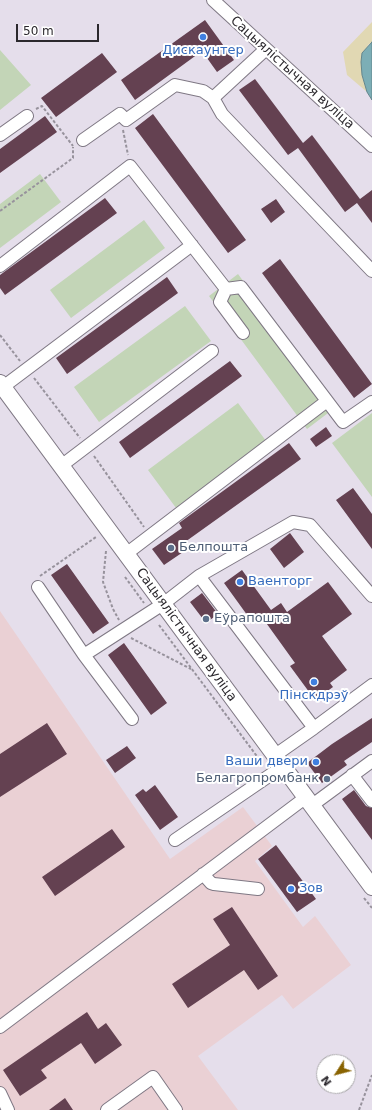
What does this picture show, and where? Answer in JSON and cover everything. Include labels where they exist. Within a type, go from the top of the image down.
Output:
[{"type":"main road","name":"Сацыялістычная вуліца","points":[[2,385],[61,466],[118,555],[156,608],[278,761],[372,887]]},
{"type":"street","name":"Сацыялістычная вуліца","points":[[213,0],[372,146]]},
{"type":"street","points":[[213,98],[266,49]]},
{"type":"street","points":[[78,144],[120,114],[126,120],[175,85],[203,91],[213,98],[222,114],[372,271]]},
{"type":"street","points":[[0,135],[27,116]]},
{"type":"street","points":[[0,266],[130,166],[226,289]]},
{"type":"street","points":[[2,385],[192,245]]},
{"type":"street","points":[[226,289],[241,287],[343,422],[372,402]]},
{"type":"street","points":[[226,289],[220,302],[243,333]]},
{"type":"street","points":[[61,466],[212,351]]},
{"type":"street","points":[[118,555],[327,401]]},
{"type":"street","points":[[84,655],[156,608],[199,576],[293,522],[310,525],[372,596]]},
{"type":"street","points":[[199,576],[314,728]]},
{"type":"street","points":[[38,587],[84,655],[132,719]]},
{"type":"street","points":[[175,840],[278,761],[314,728],[372,685]]},
{"type":"street","points":[[0,1027],[203,874],[308,802],[372,761]]},
{"type":"street","points":[[352,775],[372,801]]},
{"type":"street","points":[[203,874],[214,884],[258,889]]},
{"type":"street","points":[[107,1110],[153,1078],[176,1110]]},
{"type":"street","points":[[0,1093],[8,1110]]},
{"type":"path","points":[[0,211],[73,158],[78,144],[42,106],[27,116]]},
{"type":"path","points":[[120,114],[130,166]]},
{"type":"path","points":[[40,388],[87,446],[144,528],[140,531]]},
{"type":"path","points":[[38,587],[37,577],[96,537],[99,542]]},
{"type":"path","points":[[103,546],[118,555]]},
{"type":"path","points":[[124,575],[156,608]]},
{"type":"path","points":[[359,1110],[372,1075]]},
{"type":"shaded area","points":[[0,611],[170,859],[243,807],[272,846],[255,861],[303,927],[315,916],[351,965],[293,1009],[282,995],[198,1056],[238,1110],[0,1110]]},
{"type":"green space","points":[[0,50],[31,85],[0,110]]},
{"type":"green space","points":[[40,174],[61,202],[0,248],[0,204]]},
{"type":"green space","points":[[144,220],[165,248],[71,318],[50,290]]},
{"type":"green space","points":[[238,274],[336,407],[307,429],[209,296]]},
{"type":"green space","points":[[185,306],[211,341],[99,422],[74,387]]},
{"type":"green space","points":[[238,403],[272,449],[182,516],[148,470]]},
{"type":"green space","points":[[372,413],[372,497],[332,443]]},
{"type":"sand","points":[[372,22],[372,42],[368,45],[362,75],[367,92],[347,75],[343,52]]},
{"type":"water","points":[[372,42],[372,100],[367,92],[362,75],[361,62],[362,53]]},
{"type":"building","points":[[205,20],[234,60],[217,72],[202,51],[135,100],[121,80]]},
{"type":"building","points":[[102,53],[117,72],[56,117],[41,98]]},
{"type":"building","points":[[255,79],[303,143],[312,135],[360,199],[372,190],[372,223],[357,203],[345,212],[298,148],[288,155],[239,90]]},
{"type":"building","points":[[153,114],[246,240],[228,253],[135,128]]},
{"type":"building","points":[[45,116],[57,132],[0,173],[0,149]]},
{"type":"building","points":[[105,198],[117,213],[5,295],[0,288],[0,275]]},
{"type":"building","points":[[276,199],[285,212],[271,223],[261,209]]},
{"type":"building","points":[[280,259],[372,384],[354,398],[262,273]]},
{"type":"building","points":[[167,277],[178,293],[67,374],[56,358]]},
{"type":"building","points":[[230,361],[242,376],[130,458],[119,442]]},
{"type":"building","points":[[326,427],[332,436],[316,447],[310,439]]},
{"type":"building","points":[[289,443],[301,459],[185,542],[189,548],[164,565],[152,549],[182,528],[179,523]]},
{"type":"building","points":[[353,488],[372,514],[372,549],[336,500]]},
{"type":"building","points":[[290,533],[304,552],[284,568],[270,549]]},
{"type":"building","points":[[67,564],[109,623],[93,634],[51,575]]},
{"type":"building","points":[[242,570],[271,610],[281,603],[287,612],[328,582],[352,614],[322,636],[347,670],[330,683],[333,687],[315,700],[290,666],[295,663],[259,613],[250,619],[224,583]]},
{"type":"building","points":[[202,593],[218,614],[206,623],[190,602]]},
{"type":"building","points":[[124,643],[167,703],[151,715],[108,655]]},
{"type":"building","points":[[372,718],[372,742],[344,761],[347,765],[322,783],[307,763],[332,744]]},
{"type":"building","points":[[47,723],[67,754],[0,797],[0,754]]},
{"type":"building","points":[[127,746],[136,758],[115,773],[106,760]]},
{"type":"building","points":[[155,785],[178,817],[160,830],[135,795],[143,789],[146,792]]},
{"type":"building","points":[[354,790],[366,806],[372,808],[372,840],[342,799]]},
{"type":"building","points":[[112,829],[125,847],[55,896],[42,877]]},
{"type":"building","points":[[276,845],[316,899],[297,912],[258,859]]},
{"type":"building","points":[[232,907],[278,976],[258,990],[244,970],[188,1008],[172,984],[230,945],[213,919]]},
{"type":"building","points":[[87,1012],[98,1029],[106,1023],[122,1045],[95,1064],[81,1043],[41,1070],[47,1078],[20,1096],[3,1070]]},
{"type":"building","points":[[65,1098],[73,1110],[49,1110]]},
{"type":"place","name":"Дискаунтер","points":[[203,37]]},
{"type":"place","name":"Белпошта","points":[[171,548]]},
{"type":"place","name":"Ваенторг","points":[[240,582]]},
{"type":"place","name":"Еўрапошта","points":[[206,619]]},
{"type":"place","name":"Пінскдрэў","points":[[314,682]]},
{"type":"place","name":"Ваши двери","points":[[316,762]]},
{"type":"place","name":"Белагропромбанк","points":[[327,779]]},
{"type":"place","name":"Зов","points":[[291,889]]}]
